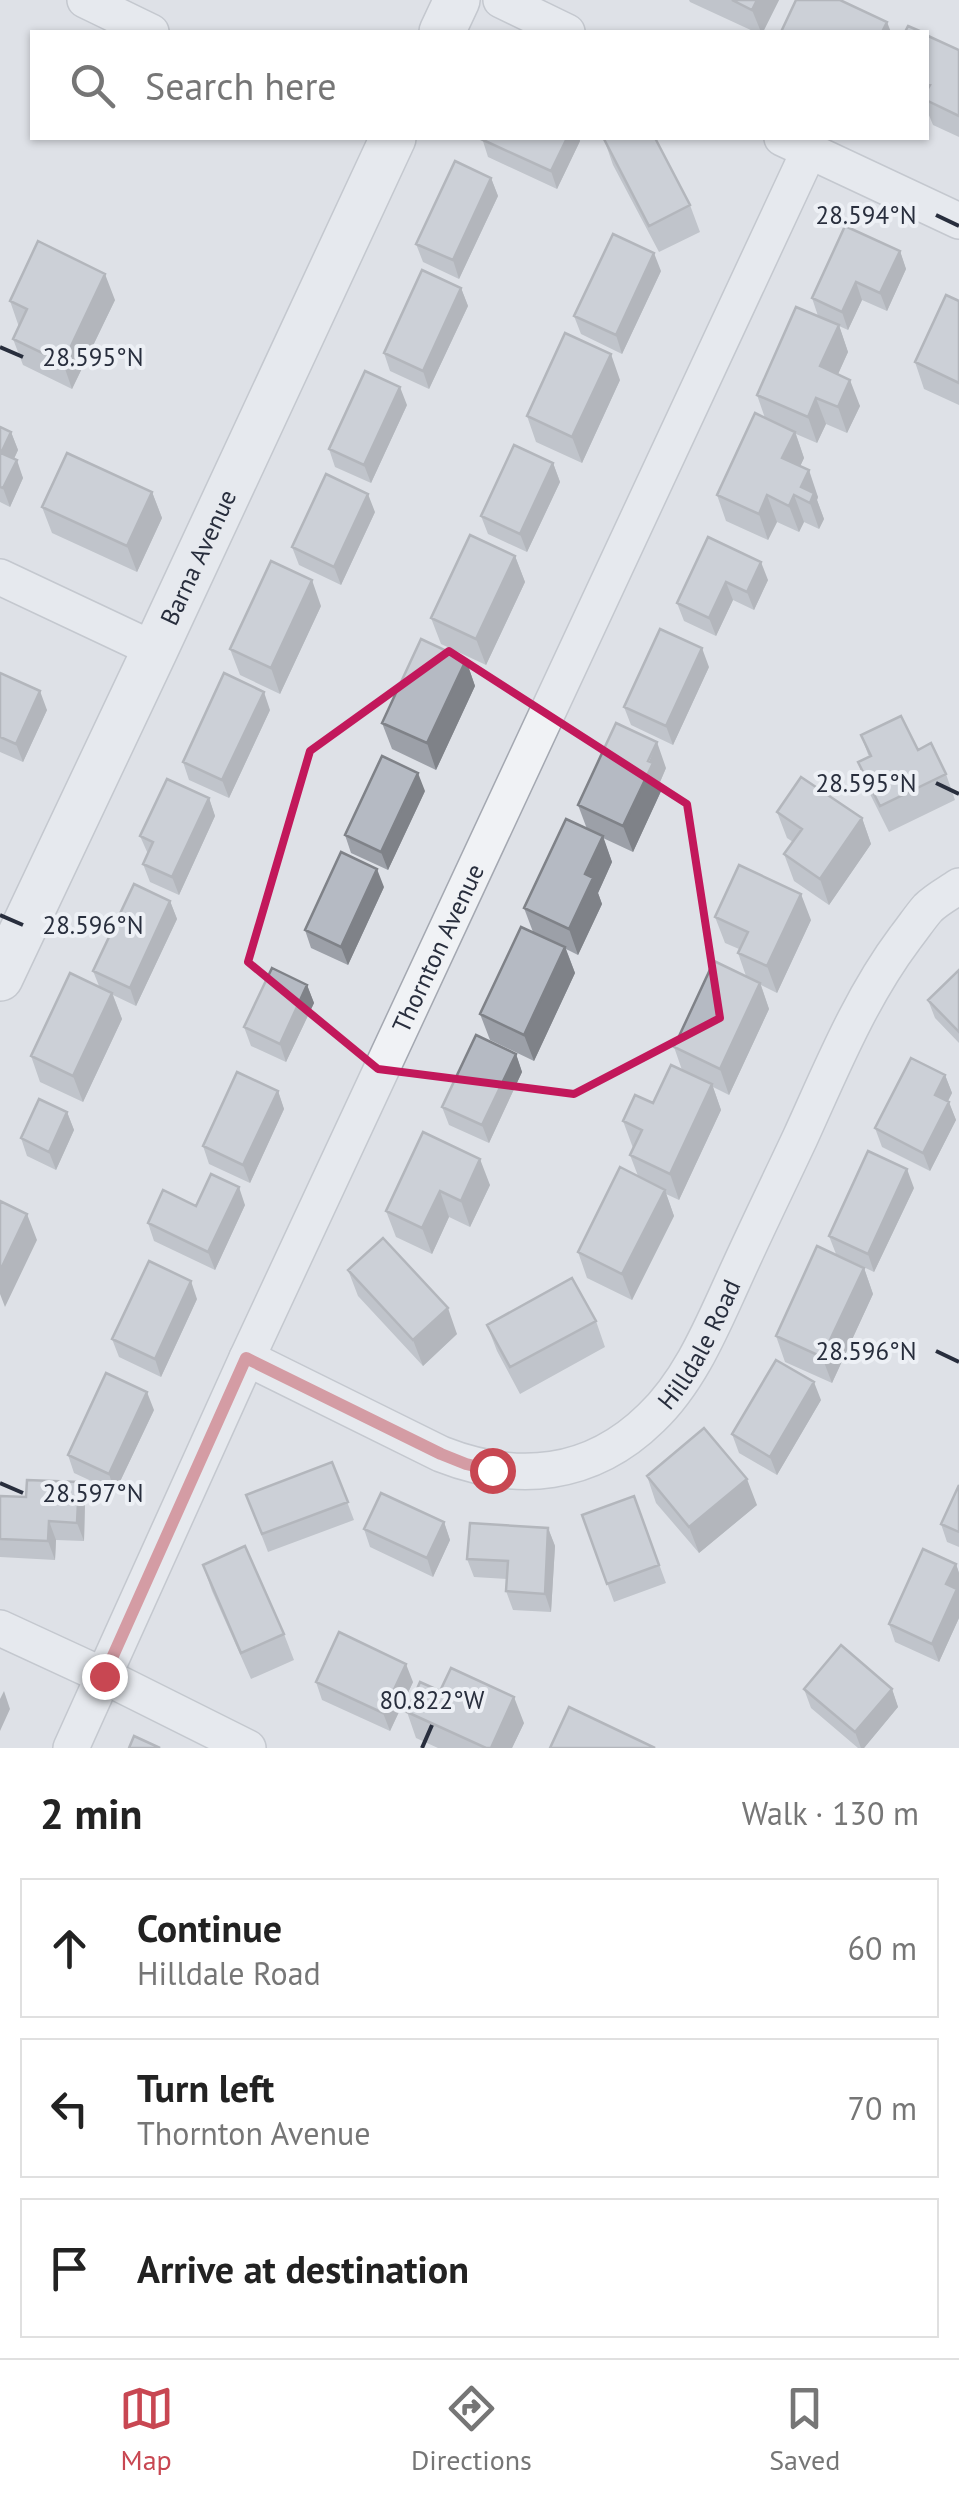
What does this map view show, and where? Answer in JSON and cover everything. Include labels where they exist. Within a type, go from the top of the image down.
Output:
[{"type":"street","points":[[85,0],[147,30]]},
{"type":"street","points":[[443,30],[457,0]]},
{"type":"street","points":[[500,0],[563,30]]},
{"type":"street","name":"Barna Avenue","points":[[0,978],[391,140]]},
{"type":"street","points":[[795,144],[959,221]]},
{"type":"street","name":"Thornton Avenue","points":[[71,1748],[795,144]]},
{"type":"street","points":[[0,578],[155,650]]},
{"type":"street","name":"Hilldale Road","points":[[246,1358],[441,1454],[492,1470],[516,1473],[560,1468],[585,1461],[628,1437],[669,1398],[712,1327],[825,1078],[888,961],[929,907],[959,886]]},
{"type":"street","points":[[0,1628],[248,1748]]},
{"type":"highlighted area","points":[[449,651],[687,804],[720,1018],[574,1094],[378,1069],[248,962],[310,751]]},
{"type":"building","points":[[732,0],[757,0],[752,10]]},
{"type":"building","points":[[796,0],[840,0],[887,22],[883,30],[782,30]]},
{"type":"building","points":[[929,36],[959,50],[959,116],[929,101]]},
{"type":"building","points":[[483,140],[566,140],[551,171]]},
{"type":"building","points":[[605,140],[656,140],[690,205],[649,226]]},
{"type":"building","points":[[455,161],[491,178],[453,260],[416,244]]},
{"type":"building","points":[[845,226],[900,251],[880,293],[856,282],[842,312],[812,298]]},
{"type":"building","points":[[613,234],[654,253],[616,335],[574,316]]},
{"type":"building","points":[[38,241],[105,274],[63,363],[13,339],[27,309],[10,301]]},
{"type":"building","points":[[422,270],[461,288],[423,371],[384,353]]},
{"type":"building","points":[[946,295],[959,301],[959,383],[915,362]]},
{"type":"building","points":[[796,307],[839,325],[820,366],[850,380],[838,407],[816,398],[808,417],[757,395]]},
{"type":"building","points":[[565,333],[611,354],[572,437],[527,416]]},
{"type":"building","points":[[365,371],[400,387],[364,465],[329,449]]},
{"type":"building","points":[[755,413],[795,432],[782,458],[809,470],[801,487],[814,493],[810,503],[794,495],[789,506],[767,495],[759,514],[717,495]]},
{"type":"building","points":[[0,427],[11,432],[1,453],[17,460],[3,488],[0,487]]},
{"type":"building","points":[[514,445],[553,463],[520,534],[481,516]]},
{"type":"building","points":[[67,453],[152,492],[127,546],[42,507]]},
{"type":"building","points":[[326,474],[368,494],[334,567],[292,547]]},
{"type":"building","points":[[470,535],[515,556],[476,639],[431,618]]},
{"type":"building","points":[[708,537],[761,562],[747,592],[726,582],[709,618],[677,603]]},
{"type":"building","points":[[271,561],[312,580],[271,668],[230,649]]},
{"type":"building","points":[[660,629],[702,648],[666,726],[624,707]]},
{"type":"building","points":[[421,639],[466,660],[427,743],[382,723]]},
{"type":"building","points":[[0,673],[40,691],[16,744],[0,737]]},
{"type":"building","points":[[224,673],[264,692],[222,780],[183,762]]},
{"type":"building","points":[[901,716],[918,750],[931,743],[946,774],[880,806],[858,762],[871,756],[861,735]]},
{"type":"building","points":[[616,723],[657,742],[648,761],[653,763],[623,826],[578,805]]},
{"type":"building","points":[[382,756],[418,773],[381,852],[345,835]]},
{"type":"building","points":[[801,777],[862,818],[820,879],[784,854],[802,829],[777,812]]},
{"type":"building","points":[[167,779],[209,798],[172,877],[143,864],[153,842],[140,836]]},
{"type":"building","points":[[566,819],[603,836],[585,874],[593,878],[569,929],[524,908]]},
{"type":"building","points":[[341,852],[377,869],[341,947],[305,930]]},
{"type":"building","points":[[739,865],[801,894],[767,966],[738,953],[748,932],[715,917]]},
{"type":"building","points":[[134,884],[170,901],[130,988],[93,971]]},
{"type":"building","points":[[521,927],[565,947],[524,1035],[480,1014]]},
{"type":"building","points":[[714,961],[760,983],[720,1069],[674,1047]]},
{"type":"building","points":[[272,968],[307,985],[280,1044],[244,1027]]},
{"type":"building","points":[[959,970],[959,1032],[928,1000]]},
{"type":"building","points":[[70,973],[112,993],[73,1076],[31,1056]]},
{"type":"building","points":[[476,1035],[516,1054],[482,1125],[442,1107]]},
{"type":"building","points":[[911,1058],[945,1075],[935,1095],[949,1102],[923,1153],[875,1128]]},
{"type":"building","points":[[671,1065],[712,1084],[670,1174],[630,1155],[642,1130],[623,1121],[635,1095],[653,1103]]},
{"type":"building","points":[[237,1072],[278,1091],[243,1165],[203,1146]]},
{"type":"building","points":[[39,1099],[67,1112],[49,1152],[21,1138]]},
{"type":"building","points":[[423,1132],[480,1159],[461,1201],[440,1191],[422,1228],[386,1211]]},
{"type":"building","points":[[868,1151],[907,1169],[868,1254],[829,1236]]},
{"type":"building","points":[[620,1167],[665,1190],[622,1274],[578,1252]]},
{"type":"building","points":[[211,1174],[239,1187],[208,1252],[148,1223],[163,1190],[196,1206]]},
{"type":"building","points":[[0,1201],[27,1214],[0,1271]]},
{"type":"building","points":[[383,1238],[448,1308],[413,1340],[348,1270]]},
{"type":"building","points":[[817,1246],[864,1268],[822,1357],[776,1336]]},
{"type":"building","points":[[149,1261],[191,1281],[155,1359],[112,1339]]},
{"type":"building","points":[[572,1278],[596,1321],[510,1367],[487,1325]]},
{"type":"building","points":[[776,1360],[814,1382],[770,1457],[732,1434]]},
{"type":"building","points":[[106,1373],[147,1392],[109,1474],[68,1455]]},
{"type":"building","points":[[704,1428],[747,1479],[689,1527],[647,1476]]},
{"type":"building","points":[[332,1462],[348,1502],[262,1534],[246,1495]]},
{"type":"building","points":[[27,1480],[79,1482],[77,1523],[49,1521],[48,1541],[0,1539],[0,1496],[26,1497]]},
{"type":"building","points":[[959,1485],[959,1532],[941,1524]]},
{"type":"building","points":[[381,1493],[444,1522],[427,1558],[364,1529]]},
{"type":"building","points":[[634,1496],[659,1565],[607,1584],[582,1515]]},
{"type":"building","points":[[470,1523],[548,1528],[545,1594],[506,1591],[508,1561],[467,1559]]},
{"type":"building","points":[[245,1546],[284,1634],[241,1653],[203,1565]]},
{"type":"building","points":[[923,1549],[956,1564],[946,1584],[957,1589],[932,1644],[889,1624]]},
{"type":"building","points":[[339,1632],[406,1664],[383,1713],[316,1682]]},
{"type":"building","points":[[841,1645],[892,1689],[855,1732],[804,1689]]},
{"type":"building","points":[[451,1668],[514,1697],[491,1748],[407,1712],[420,1682],[440,1691]]},
{"type":"building","points":[[569,1707],[655,1748],[550,1748]]},
{"type":"building","points":[[134,1736],[160,1748],[129,1748]]},
{"type":"route","points":[[104,1676],[246,1358],[441,1454],[492,1470]]}]
